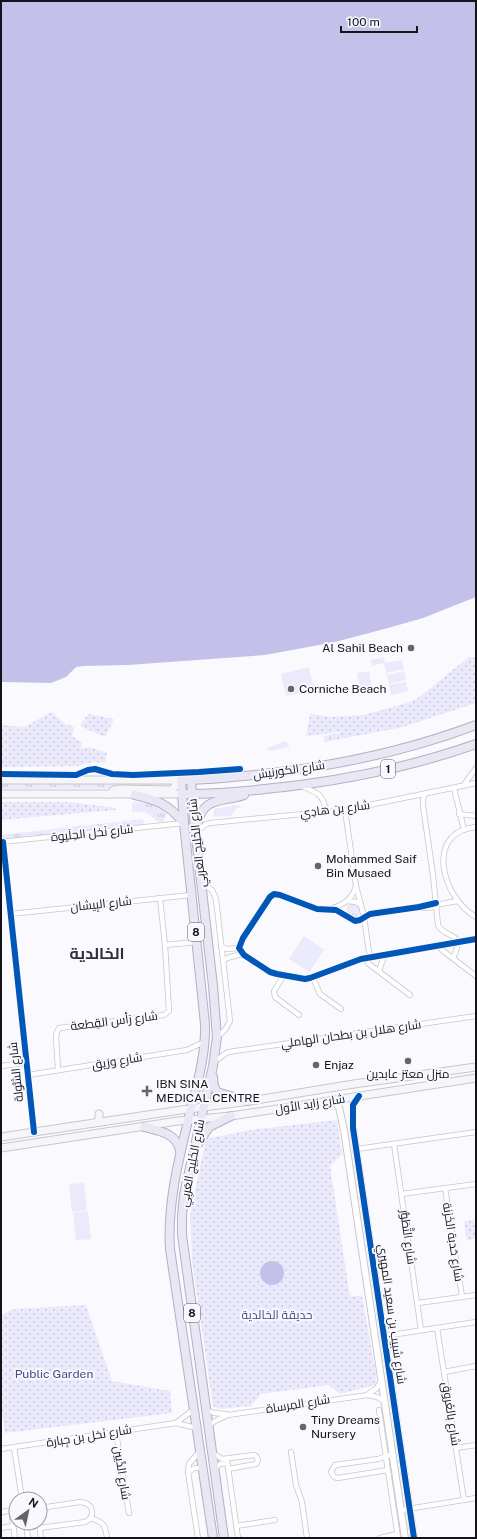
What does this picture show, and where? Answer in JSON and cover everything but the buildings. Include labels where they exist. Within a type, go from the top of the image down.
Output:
[{"type":"highway","name":"شارع الكورنيش","points":[[179,780],[282,772],[347,761],[399,750],[476,726]]},
{"type":"highway","name":"شارع الكورنيش","points":[[182,794],[254,790],[333,780],[394,768],[476,744]]},
{"type":"highway","name":"شارع الخَلِيج العَربِي","points":[[179,780],[182,794],[183,823],[197,942],[205,1024],[205,1041],[201,1070],[180,1152],[172,1194],[169,1233],[193,1410],[213,1538]]},
{"type":"highway","name":"شارع الخَلِيج العَربِي","points":[[191,780],[191,794],[213,986],[217,1037],[213,1064],[192,1155],[183,1205],[182,1239],[224,1538]]},
{"type":"highway","points":[[196,832],[201,812],[207,805],[217,800],[245,795],[254,790]]},
{"type":"highway","points":[[134,795],[163,803],[174,811],[183,823]]},
{"type":"highway","points":[[213,1064],[214,1086],[217,1092],[247,1101]]},
{"type":"highway","points":[[192,1155],[207,1129],[231,1116]]},
{"type":"highway","points":[[144,1127],[164,1133],[174,1138],[178,1142],[180,1152]]},
{"type":"main road","name":"شارع الكورنيش","points":[[1,780],[179,780]]},
{"type":"main road","points":[[109,794],[118,789],[172,790],[179,780]]},
{"type":"main road","name":"شارع الكورنيش","points":[[1,794],[182,794]]},
{"type":"main road","name":"شارع زايد الأول","points":[[1,1137],[100,1122],[149,1111],[192,1108],[247,1101],[476,1067]]},
{"type":"main road","name":"شارع زايد الأول","points":[[1,1148],[188,1120],[231,1116],[476,1078]]},
{"type":"main road","points":[[99,1114],[100,1122]]},
{"type":"street","points":[[463,786],[476,768]]},
{"type":"street","name":"شارع بن هادِي","points":[[196,832],[210,823],[345,810],[476,783]]},
{"type":"street","points":[[297,785],[314,791],[321,796],[324,801],[326,812]]},
{"type":"street","points":[[454,788],[464,830]]},
{"type":"street","points":[[425,794],[423,806],[439,928],[455,937],[458,942],[453,958]]},
{"type":"street","points":[[345,810],[356,886],[364,917],[369,952]]},
{"type":"street","points":[[459,814],[476,816]]},
{"type":"street","name":"شارع نَخل الحِلَيوة","points":[[2,842],[183,823]]},
{"type":"street","points":[[476,827],[464,830],[455,836],[448,846],[443,862],[445,874],[457,901],[467,912],[476,917]]},
{"type":"street","name":"شارع الشُّولة","points":[[2,842],[34,1132]]},
{"type":"street","points":[[201,883],[210,888],[215,896],[230,1022],[225,1030],[217,1037]]},
{"type":"street","points":[[1,885],[7,885]]},
{"type":"street","points":[[329,910],[346,902],[352,897],[356,886]]},
{"type":"street","points":[[457,901],[370,914],[360,920],[355,921],[336,910],[313,907],[274,894],[270,897],[243,938],[240,948],[242,954],[270,972],[305,979],[313,978],[365,958],[384,956],[476,939]]},
{"type":"street","name":"شارع البِيشان","points":[[10,914],[191,895]]},
{"type":"street","name":"شارع رَأس القِطعة","points":[[58,1070],[56,1032],[59,1028],[164,1015],[168,1013],[170,1009],[160,898]]},
{"type":"street","points":[[346,902],[356,902],[361,905]]},
{"type":"street","points":[[346,902],[344,908],[346,916]]},
{"type":"street","points":[[165,945],[197,942]]},
{"type":"street","points":[[439,946],[442,950],[476,976]]},
{"type":"street","points":[[221,947],[227,949],[240,948]]},
{"type":"street","points":[[223,961],[227,958],[242,954]]},
{"type":"street","points":[[379,971],[384,956]]},
{"type":"street","points":[[365,958],[369,964],[410,995]]},
{"type":"street","points":[[284,975],[274,991],[275,997],[299,1016]]},
{"type":"street","points":[[313,978],[320,994],[341,1009]]},
{"type":"street","name":"شارع هلال بن بطحان الهاملي","points":[[213,1064],[226,1053],[476,1016]]},
{"type":"street","name":"شارع ورَيق","points":[[28,1075],[187,1050],[198,1046],[205,1041]]},
{"type":"street","points":[[216,1047],[226,1053]]},
{"type":"street","points":[[1,1066],[26,1063]]},
{"type":"street","name":"شارع شبيب بن سعيد المهيري","points":[[359,1096],[353,1105],[357,1150],[414,1538]]},
{"type":"street","name":"شارع شبيب بن سعيد المهيري","points":[[332,1100],[340,1107],[405,1538]]},
{"type":"street","points":[[343,1126],[344,1122],[348,1120],[354,1124]]},
{"type":"street","points":[[357,1150],[476,1132]]},
{"type":"street","name":"شارع التَّطَوُّر","points":[[394,1144],[422,1330]]},
{"type":"street","points":[[402,1194],[476,1184]]},
{"type":"street","name":"شارع حَدبة الخَزنة","points":[[445,1188],[462,1296]]},
{"type":"street","points":[[418,1303],[476,1295]]},
{"type":"street","points":[[384,1336],[476,1322]]},
{"type":"street","name":"شارع بالعُروق","points":[[437,1328],[464,1500]]},
{"type":"street","points":[[444,1372],[476,1366]]},
{"type":"street","points":[[368,1395],[376,1389],[382,1380]]},
{"type":"street","points":[[368,1395],[377,1397],[385,1402]]},
{"type":"street","name":"شارع المِرساة","points":[[208,1426],[215,1420],[228,1415],[368,1395]]},
{"type":"street","name":"شارع المِرساة","points":[[206,1409],[214,1413],[228,1415]]},
{"type":"street","name":"شارع نَخل بن جِبارة","points":[[176,1423],[193,1410]]},
{"type":"street","points":[[379,1410],[398,1536],[380,1538]]},
{"type":"street","name":"شارع نَخل بن جِبارة","points":[[1,1449],[176,1423],[196,1428]]},
{"type":"street","name":"شارع الدِّيين","points":[[116,1432],[129,1513]]},
{"type":"street","points":[[456,1448],[476,1445]]},
{"type":"street","points":[[14,1447],[21,1491]]},
{"type":"street","points":[[198,1538],[188,1472],[189,1464],[200,1451]]},
{"type":"street","points":[[212,1452],[218,1458],[227,1462]]},
{"type":"street","points":[[291,1452],[296,1485],[302,1502],[307,1538]]},
{"type":"street","points":[[388,1470],[338,1478],[331,1472],[335,1466],[393,1454]]},
{"type":"street","points":[[214,1470],[220,1464],[254,1455],[258,1460],[254,1465],[228,1469]]},
{"type":"street","points":[[227,1462],[238,1538]]},
{"type":"street","points":[[188,1472],[195,1468],[202,1468]]},
{"type":"street","points":[[401,1510],[476,1498]]},
{"type":"street","points":[[48,1507],[83,1502],[88,1504],[92,1513],[91,1518],[85,1522],[48,1525]]},
{"type":"street","points":[[91,1518],[104,1525],[107,1538]]},
{"type":"street","points":[[236,1526],[275,1520]]},
{"type":"green space","points":[[384,657],[385,663],[402,660],[404,669],[386,673],[384,663],[372,666],[371,660]]},
{"type":"green space","points":[[469,657],[476,658],[476,703],[403,727],[324,742],[324,736],[341,732],[306,736],[310,714],[331,717],[363,715],[407,703],[418,698]]},
{"type":"green space","points":[[309,667],[314,690],[286,696],[281,674]]},
{"type":"green space","points":[[369,671],[372,691],[361,693],[357,673]]},
{"type":"green space","points":[[404,671],[406,680],[389,684],[387,675]]},
{"type":"green space","points":[[406,682],[408,691],[391,695],[389,685]]},
{"type":"green space","points":[[52,712],[65,724],[74,727],[72,736],[82,743],[81,748],[90,747],[107,753],[105,763],[92,762],[79,766],[1,767],[1,717],[2,725],[24,727]]},
{"type":"green space","points":[[88,714],[114,719],[105,737],[80,726]]},
{"type":"green space","points":[[285,741],[290,747],[268,751],[268,748]]},
{"type":"green space","points":[[1,783],[172,784],[172,788],[1,789]]},
{"type":"green space","points":[[1,802],[69,802],[117,808],[115,810],[1,820]]},
{"type":"green space","points":[[132,802],[155,805],[167,811],[163,822],[156,821],[146,813],[132,812]]},
{"type":"green space","points":[[238,805],[241,807],[237,808],[230,816],[213,817],[214,809]]},
{"type":"green space","points":[[143,819],[144,826],[1,841],[1,835]]},
{"type":"green space","points":[[354,903],[359,906],[361,916],[358,918],[355,918],[346,912],[347,906]]},
{"type":"green space","points":[[304,936],[324,950],[309,972],[289,959]]},
{"type":"green space","name":"حديقة الخالدية","points":[[337,1120],[342,1154],[330,1166],[350,1297],[362,1295],[376,1375],[375,1385],[340,1394],[329,1385],[261,1394],[251,1406],[219,1409],[213,1406],[192,1260],[190,1214],[206,1139],[250,1130]]},
{"type":"green space","points":[[84,1183],[87,1210],[72,1212],[69,1184]]},
{"type":"green space","points":[[88,1211],[91,1239],[76,1240],[73,1213]]},
{"type":"green space","points":[[474,1220],[476,1239],[467,1240],[464,1221]]},
{"type":"green space","name":"Public Garden","points":[[86,1305],[112,1381],[170,1391],[172,1413],[5,1433],[1,1407],[1,1315],[15,1309]]},
{"type":"water","points":[[1,1],[476,1],[476,597],[423,618],[388,628],[335,642],[265,655],[128,665],[84,666],[76,667],[66,677],[51,683],[1,682]]},
{"type":"water","points":[[272,1261],[280,1265],[284,1273],[280,1281],[272,1285],[264,1281],[260,1273],[264,1265]]},
{"type":"cycle path","points":[[1,774],[76,775],[95,769],[112,774],[133,775],[240,769]]},
{"type":"cycle path","points":[[3,842],[34,1132]]},
{"type":"cycle path","points":[[436,903],[370,914],[360,920],[355,921],[336,910],[317,909],[274,894],[270,897],[243,938],[239,948],[244,955],[270,972],[305,979],[361,959],[476,939]]},
{"type":"cycle path","points":[[359,1096],[353,1105],[353,1128],[414,1538]]},
{"type":"place","name":"Al Sahil Beach","points":[[411,648]]},
{"type":"place","name":"Corniche Beach","points":[[291,689]]},
{"type":"place","name":"Mohammed Saif Bin Musaed","points":[[318,866]]},
{"type":"place","name":"منزل معتز عابدين","points":[[408,1061]]},
{"type":"place","name":"Enjaz","points":[[316,1065]]},
{"type":"place","name":"IBN SINA MEDICAL CENTRE","points":[[147,1091]]},
{"type":"place","name":"Tiny Dreams Nursery","points":[[303,1427]]},
{"type":"district","name":"الخالدية","points":[[97,953]]}]
